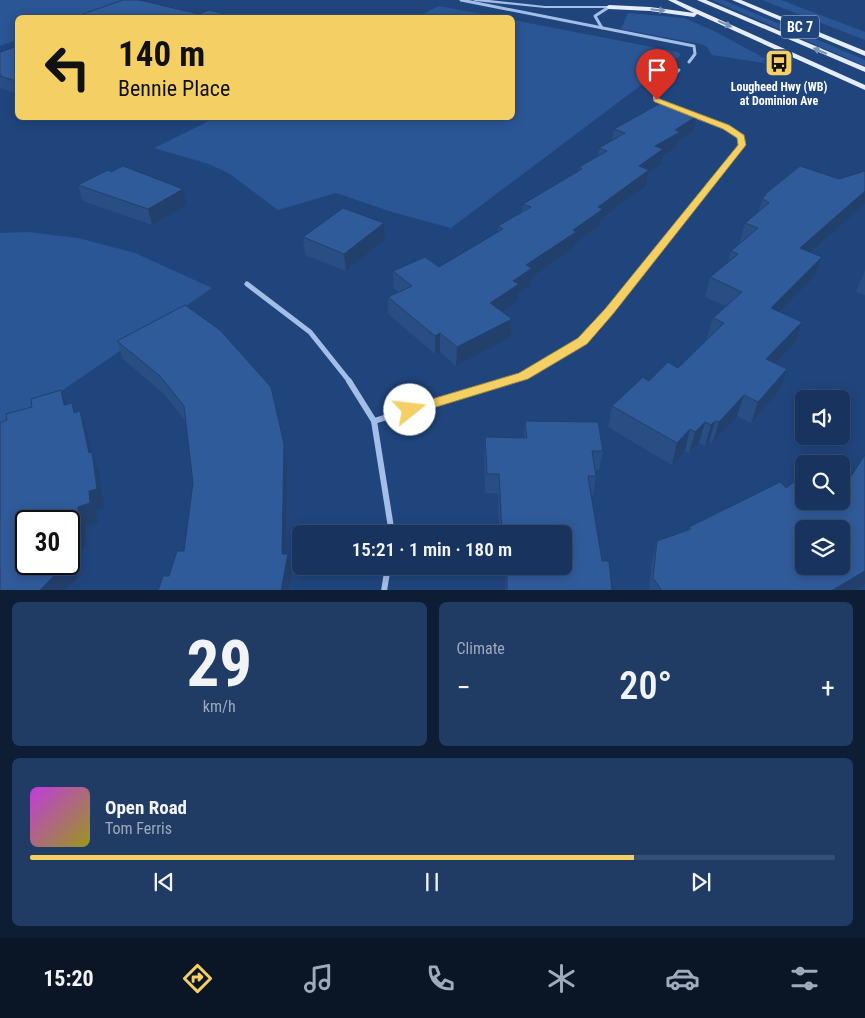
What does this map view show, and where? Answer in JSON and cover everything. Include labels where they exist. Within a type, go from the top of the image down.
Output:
[{"type":"main road","points":[[609,7],[630,0]]},
{"type":"main road","name":"BC 7","points":[[672,0],[865,88]]},
{"type":"main road","points":[[700,0],[865,70]]},
{"type":"main road","name":"BC 7","points":[[735,0],[865,54]]},
{"type":"main road","points":[[609,7],[650,9],[708,16]]},
{"type":"street","points":[[461,0],[694,46],[695,54],[689,62]]},
{"type":"street","points":[[475,0],[545,7],[609,7]]},
{"type":"street","points":[[602,28],[595,16],[609,7]]},
{"type":"street","points":[[374,421],[523,376],[583,341],[609,312],[742,145],[741,137],[732,130],[667,106],[655,98],[656,93],[679,70]]},
{"type":"street","points":[[247,284],[310,332],[344,373],[374,421],[391,525]]},
{"type":"street","points":[[384,590],[386,575]]},
{"type":"shaded area","points":[[0,0],[134,0],[89,15],[15,15],[15,41],[0,46]]},
{"type":"shaded area","points":[[712,0],[723,0],[865,60],[865,66]]},
{"type":"shaded area","points":[[762,0],[781,0],[865,32],[865,40]]},
{"type":"shaded area","points":[[439,6],[487,15],[420,15]]},
{"type":"shaded area","points":[[628,13],[684,18],[714,31],[766,59],[762,61],[770,64],[712,55],[707,47],[701,44],[621,29]]},
{"type":"shaded area","points":[[515,20],[678,52],[681,55],[451,228],[392,212],[336,193],[278,210],[230,174],[209,164],[154,148],[211,120],[515,120]]},
{"type":"shaded area","points":[[28,232],[78,238],[135,253],[212,288],[0,433],[0,233]]},
{"type":"building","points":[[123,0],[139,0],[199,14],[209,10],[228,15],[80,15]]},
{"type":"building","points":[[15,47],[15,81],[0,76],[0,52]]},
{"type":"building","points":[[659,104],[697,116],[675,130],[680,132],[655,146],[663,149],[639,166],[649,170],[598,207],[603,209],[573,230],[576,232],[526,265],[532,268],[513,281],[519,284],[490,303],[512,319],[457,347],[440,333],[435,336],[388,297],[412,286],[393,271],[425,257],[439,267],[503,229],[498,226],[531,207],[523,204],[582,169],[579,167],[607,151],[599,148],[625,133],[614,129]]},
{"type":"building","points":[[123,166],[183,189],[148,209],[78,185],[108,170],[111,172]]},
{"type":"building","points":[[800,166],[839,179],[865,171],[865,191],[800,248],[822,257],[771,308],[802,322],[766,359],[787,369],[758,402],[744,395],[719,422],[715,421],[711,425],[705,422],[695,432],[690,429],[677,443],[612,406],[643,377],[649,381],[668,362],[678,368],[724,323],[713,318],[742,292],[710,277],[738,254],[731,251],[758,228],[745,223],[769,203],[762,198],[766,195],[764,195]]},
{"type":"building","points":[[343,208],[384,223],[344,254],[303,237]]},
{"type":"building","points":[[185,305],[220,330],[271,387],[284,444],[282,554],[288,554],[281,590],[158,590],[163,576],[169,576],[177,551],[184,551],[193,483],[184,406],[160,376],[117,341]]},
{"type":"building","points":[[61,390],[64,405],[72,403],[74,413],[80,411],[89,453],[92,452],[97,489],[89,491],[90,503],[78,507],[78,510],[15,510],[15,575],[54,576],[40,590],[0,590],[0,423],[7,420],[6,414],[32,407],[31,399]]},
{"type":"building","points":[[525,421],[598,422],[603,451],[592,451],[596,476],[588,476],[602,561],[609,561],[612,590],[507,590],[507,575],[572,575],[572,525],[502,525],[499,474],[487,474],[485,437],[527,438]]},
{"type":"building","points":[[865,455],[865,571],[833,590],[661,590],[653,578],[657,541],[691,529],[689,527],[780,482],[786,488],[795,481],[795,510],[850,510],[850,475]]},
{"type":"place","name":"Lougheed Hwy (WB) at Dominion Ave","points":[[779,63]]},
{"type":"route","points":[[410,410],[523,376],[583,341],[609,312],[742,145],[741,137],[726,127],[667,106],[657,100]]}]
